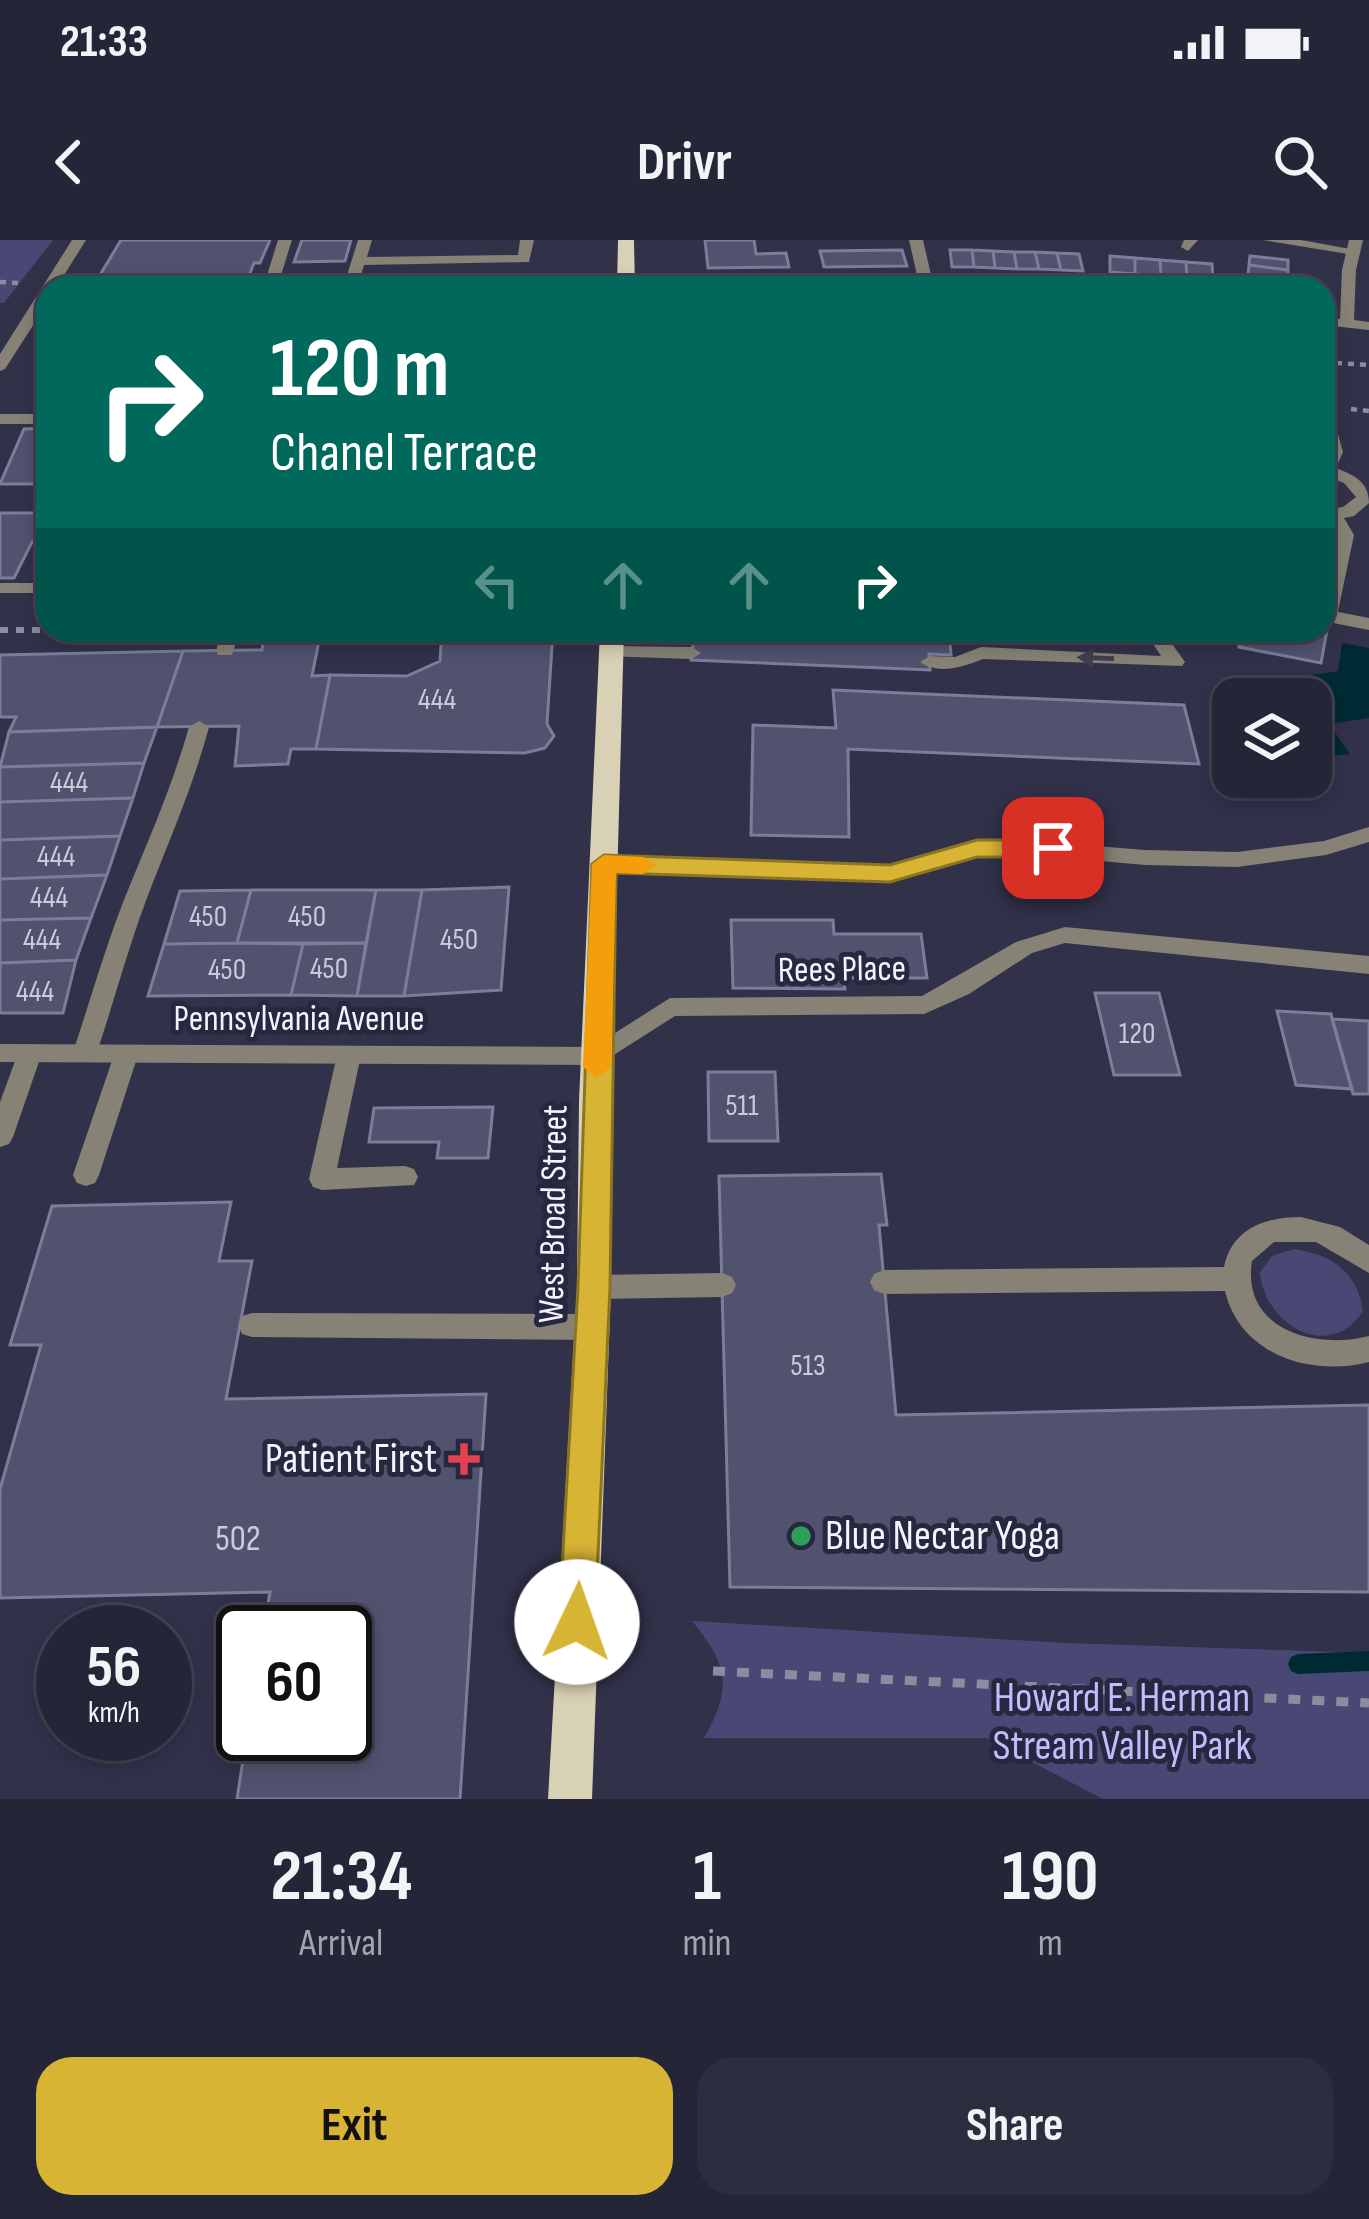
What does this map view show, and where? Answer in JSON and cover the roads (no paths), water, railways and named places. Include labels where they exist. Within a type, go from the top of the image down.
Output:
[{"type":"main road","points":[[626,240],[626,276]]},
{"type":"main road","name":"West Broad Street","points":[[570,1799],[594,1287],[612,642]]},
{"type":"street","points":[[58,276],[80,240]]},
{"type":"street","points":[[274,276],[285,240]]},
{"type":"street","points":[[354,276],[365,240]]},
{"type":"street","points":[[358,261],[524,259],[527,240]]},
{"type":"street","points":[[916,240],[924,276]]},
{"type":"street","points":[[1270,240],[1355,246],[1347,323]]},
{"type":"street","points":[[0,366],[36,311]]},
{"type":"street","points":[[1335,322],[1369,326]]},
{"type":"street","points":[[0,419],[36,418]]},
{"type":"street","points":[[1335,473],[1350,479],[1365,498],[1358,508],[1335,514]]},
{"type":"street","points":[[1335,523],[1345,536],[1335,578]]},
{"type":"street","points":[[0,588],[36,587]]},
{"type":"street","points":[[1335,617],[1369,624]]},
{"type":"street","points":[[225,651],[228,642]]},
{"type":"street","points":[[619,642],[692,653]]},
{"type":"street","points":[[929,662],[958,663],[981,653],[1175,662],[1161,642]]},
{"type":"street","points":[[84,1054],[141,884],[160,844],[164,820],[180,795],[199,727]]},
{"type":"street","points":[[604,864],[890,874],[977,849],[1009,846],[1229,859],[1278,856],[1369,834]]},
{"type":"street","name":"Rees Place","points":[[598,1056],[670,1006],[924,1005],[955,995],[1008,952],[1033,940],[1065,935],[1369,964]]},
{"type":"street","name":"Pennsylvania Avenue","points":[[0,1053],[598,1056]]},
{"type":"street","points":[[0,1138],[30,1053]]},
{"type":"street","points":[[86,1175],[126,1055]]},
{"type":"street","points":[[350,1055],[322,1178],[404,1178]]},
{"type":"street","points":[[1369,1261],[1330,1234],[1283,1228],[1247,1244],[1235,1279],[1242,1304],[1259,1327],[1285,1346],[1329,1358],[1369,1349]]},
{"type":"street","points":[[884,1282],[1235,1279]]},
{"type":"street","points":[[594,1287],[722,1285]]},
{"type":"street","points":[[252,1325],[592,1327]]},
{"type":"waterway","points":[[1298,1664],[1369,1661]]},
{"type":"place","name":"Patient First","points":[[464,1459]]},
{"type":"place","name":"Blue Nectar Yoga","points":[[801,1536]]},
{"type":"park label","name":"Howard E. Herman Stream Valley Park","points":[[1122,1722]]}]
